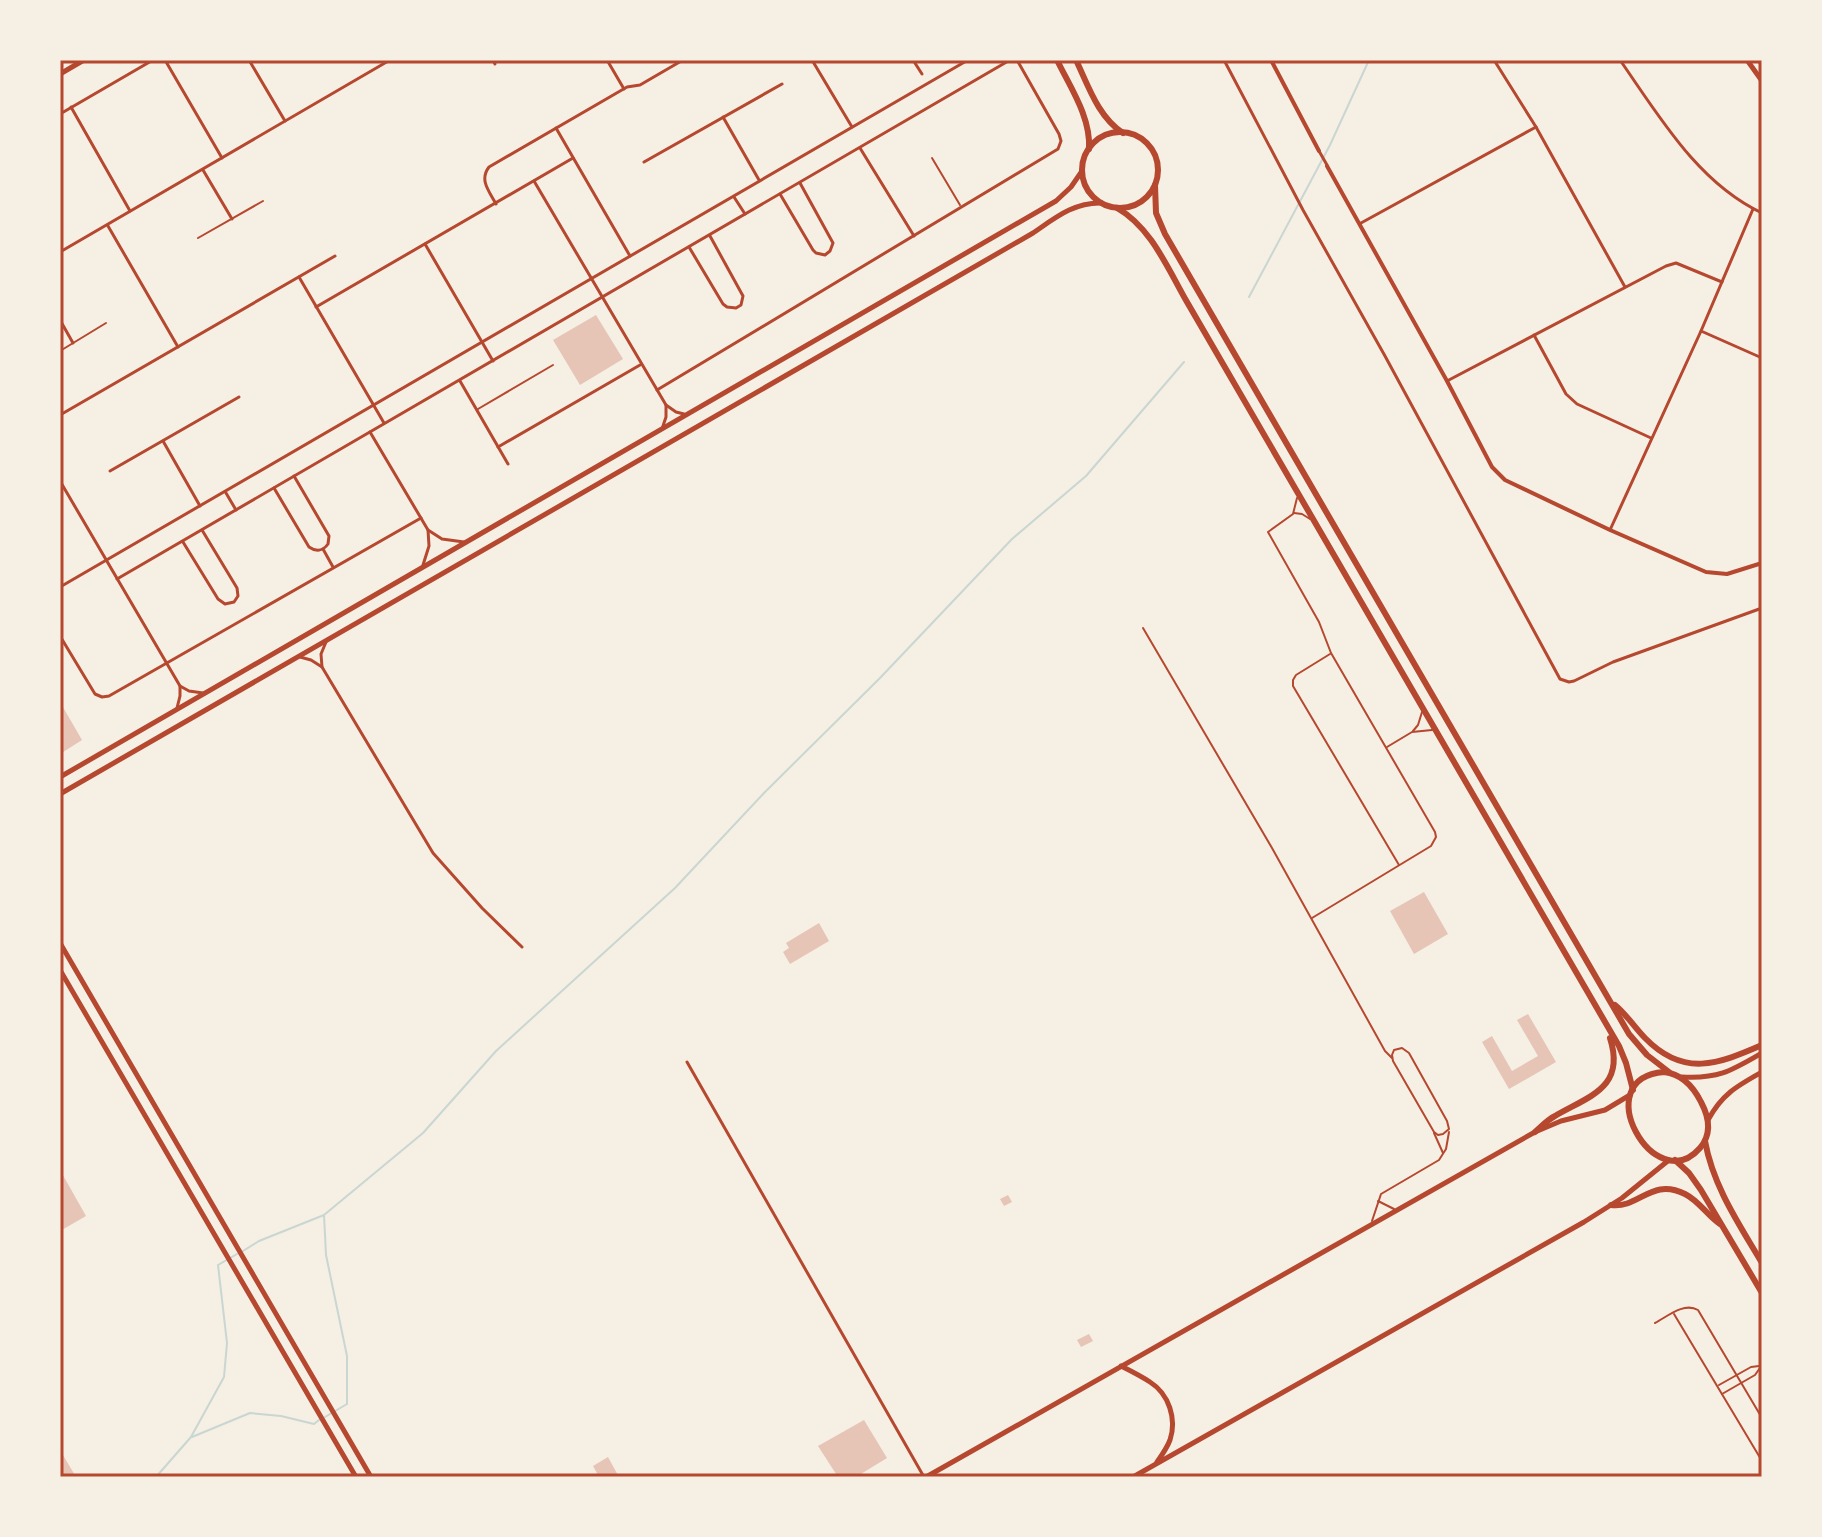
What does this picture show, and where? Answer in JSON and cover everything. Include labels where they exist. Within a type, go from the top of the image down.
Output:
[{"type":"highway","points":[[1057,60],[1084,115],[1089,149]]},
{"type":"highway","points":[[1076,60],[1104,115],[1123,133],[1145,142],[1154,154],[1158,170],[1156,213],[1165,234],[1609,1000],[1635,1042],[1669,1072],[1682,1077],[1698,1097],[1708,1120],[1705,1141],[1690,1156],[1672,1160]]},
{"type":"highway","points":[[1123,133],[1108,135],[1089,149],[1082,171],[1086,186],[1102,203],[1117,208],[1135,221],[1149,238],[1607,1026],[1623,1055],[1632,1092]]},
{"type":"highway","points":[[1117,208],[1139,203],[1155,185]]},
{"type":"highway","points":[[1609,1000],[1654,1047],[1681,1062],[1719,1062],[1762,1045]]},
{"type":"highway","points":[[1535,1132],[1554,1117],[1594,1096],[1607,1082],[1614,1057],[1607,1026]]},
{"type":"highway","points":[[1669,1072],[1650,1074],[1638,1082],[1632,1092],[1628,1108],[1636,1133],[1645,1146],[1672,1160],[1695,1181],[1762,1293]]},
{"type":"highway","points":[[1705,1141],[1711,1169],[1721,1192],[1762,1263]]},
{"type":"highway","points":[[1611,1205],[1625,1205],[1652,1191],[1676,1191],[1692,1198],[1722,1225]]},
{"type":"main road","points":[[60,74],[84,60]]},
{"type":"main road","points":[[1747,60],[1762,81]]},
{"type":"main road","points":[[60,777],[1056,201],[1082,171]]},
{"type":"main road","points":[[60,794],[1063,213],[1082,205],[1102,203]]},
{"type":"main road","points":[[60,943],[371,1477]]},
{"type":"main road","points":[[60,970],[355,1476]]},
{"type":"main road","points":[[1682,1077],[1712,1077],[1762,1053]]},
{"type":"main road","points":[[1708,1120],[1733,1088],[1762,1072]]},
{"type":"main road","points":[[925,1477],[1535,1132],[1561,1121],[1605,1110],[1632,1092]]},
{"type":"main road","points":[[1133,1477],[1611,1205],[1672,1160]]},
{"type":"main road","points":[[1121,1366],[1156,1387],[1169,1404],[1173,1425],[1171,1438],[1157,1463]]},
{"type":"street","points":[[60,114],[153,60]]},
{"type":"street","points":[[165,60],[222,158]]},
{"type":"street","points":[[249,60],[285,121]]},
{"type":"street","points":[[60,252],[390,60]]},
{"type":"street","points":[[607,60],[624,89]]},
{"type":"street","points":[[496,204],[485,184],[487,169],[624,89],[640,85],[683,60]]},
{"type":"street","points":[[812,60],[852,127]]},
{"type":"street","points":[[913,60],[922,74]]},
{"type":"street","points":[[60,587],[968,60]]},
{"type":"street","points":[[117,579],[1010,60]]},
{"type":"street","points":[[657,390],[1054,151],[1060,145],[1059,134],[1017,60]]},
{"type":"street","points":[[1224,60],[1560,679],[1574,681],[1613,662],[1762,608]]},
{"type":"street","points":[[1271,60],[1498,474],[1610,530],[1706,572],[1727,574],[1762,563]]},
{"type":"street","points":[[1494,60],[1536,127],[1625,287]]},
{"type":"street","points":[[1620,60],[1683,148],[1723,188],[1762,213]]},
{"type":"street","points":[[644,162],[782,84]]},
{"type":"street","points":[[71,107],[130,211]]},
{"type":"street","points":[[723,117],[760,181]]},
{"type":"street","points":[[1360,223],[1536,127]]},
{"type":"street","points":[[556,128],[630,256]]},
{"type":"street","points":[[860,148],[914,236]]},
{"type":"street","points":[[316,307],[573,158]]},
{"type":"street","points":[[202,169],[232,219]]},
{"type":"street","points":[[534,181],[666,405],[676,412],[688,414]]},
{"type":"street","points":[[780,194],[813,250],[825,255],[833,243],[800,183]]},
{"type":"street","points":[[734,196],[745,214]]},
{"type":"street","points":[[1610,530],[1753,209]]},
{"type":"street","points":[[107,224],[178,347]]},
{"type":"street","points":[[689,247],[723,304],[731,309],[741,305],[743,296],[709,235]]},
{"type":"street","points":[[425,244],[493,361]]},
{"type":"street","points":[[60,415],[335,256]]},
{"type":"street","points":[[1447,381],[1666,266],[1676,263],[1722,282]]},
{"type":"street","points":[[299,277],[384,424]]},
{"type":"street","points":[[60,320],[73,343]]},
{"type":"street","points":[[1701,331],[1762,358]]},
{"type":"street","points":[[1534,335],[1566,394],[1577,404],[1651,438]]},
{"type":"street","points":[[498,447],[642,364]]},
{"type":"street","points":[[460,380],[508,464]]},
{"type":"street","points":[[110,471],[239,397]]},
{"type":"street","points":[[662,429],[666,405]]},
{"type":"street","points":[[370,432],[428,530],[429,546],[420,569]]},
{"type":"street","points":[[163,441],[200,506]]},
{"type":"street","points":[[274,488],[309,547],[317,551],[323,549],[328,544],[329,536],[294,476]]},
{"type":"street","points":[[60,481],[180,686],[175,711]]},
{"type":"street","points":[[225,491],[236,510]]},
{"type":"street","points":[[60,636],[93,691],[102,697],[109,696],[421,518]]},
{"type":"street","points":[[183,541],[218,599],[225,604],[234,602],[238,596],[237,588],[202,530]]},
{"type":"street","points":[[428,530],[442,539],[466,542]]},
{"type":"street","points":[[323,549],[334,568]]},
{"type":"street","points":[[326,641],[321,654],[322,667],[433,853],[522,947]]},
{"type":"street","points":[[300,657],[322,667]]},
{"type":"street","points":[[180,686],[194,693],[205,694]]},
{"type":"street","points":[[687,1062],[925,1477]]},
{"type":"lane","points":[[932,158],[961,207]]},
{"type":"lane","points":[[198,238],[263,201]]},
{"type":"lane","points":[[60,351],[106,323]]},
{"type":"lane","points":[[477,410],[553,365]]},
{"type":"lane","points":[[1293,514],[1295,489]]},
{"type":"lane","points":[[1312,918],[1433,844],[1436,835],[1331,653],[1319,622],[1268,532],[1293,514],[1302,514],[1316,525]]},
{"type":"lane","points":[[1143,628],[1312,918],[1385,1051],[1392,1058],[1434,1132],[1443,1155]]},
{"type":"lane","points":[[1331,653],[1296,675],[1293,686],[1399,865]]},
{"type":"lane","points":[[1386,748],[1412,732],[1418,725],[1422,707]]},
{"type":"lane","points":[[1412,732],[1435,730]]},
{"type":"lane","points":[[1370,1225],[1382,1193],[1434,1164],[1443,1155],[1448,1142],[1447,1121],[1407,1050],[1396,1049],[1392,1058]]},
{"type":"lane","points":[[1434,1132],[1441,1135],[1449,1129]]},
{"type":"lane","points":[[1378,1200],[1388,1207],[1399,1209]]},
{"type":"lane","points":[[1655,1323],[1687,1306],[1698,1310],[1762,1418]]},
{"type":"lane","points":[[1673,1313],[1762,1461]]},
{"type":"lane","points":[[1717,1386],[1752,1366],[1761,1366]]},
{"type":"lane","points":[[1722,1394],[1755,1375],[1761,1366]]},
{"type":"building","points":[[596,315],[623,359],[580,385],[553,340]]},
{"type":"building","points":[[60,702],[82,740],[60,754]]},
{"type":"building","points":[[1424,892],[1448,934],[1414,954],[1390,911]]},
{"type":"building","points":[[819,923],[829,941],[790,964],[783,952],[789,948],[786,943]]},
{"type":"building","points":[[1528,1014],[1556,1062],[1509,1089],[1482,1042],[1492,1036],[1512,1071],[1538,1056],[1517,1020]]},
{"type":"building","points":[[60,1170],[86,1216],[60,1231]]},
{"type":"building","points":[[1008,1195],[1012,1202],[1004,1206],[1000,1199]]},
{"type":"building","points":[[1089,1334],[1093,1341],[1081,1347],[1077,1340]]},
{"type":"building","points":[[864,1420],[887,1458],[856,1477],[838,1477],[818,1446]]},
{"type":"building","points":[[60,1450],[76,1477],[60,1477]]},
{"type":"building","points":[[608,1457],[619,1477],[599,1477],[593,1466]]},
{"type":"waterway","points":[[1249,297],[1330,145],[1369,60]]},
{"type":"waterway","points":[[243,1251],[259,1241],[324,1215],[423,1133],[496,1051],[675,888],[1012,539],[1086,476],[1184,362]]},
{"type":"waterway","points":[[324,1215],[326,1255],[347,1356],[347,1404],[325,1417]]},
{"type":"waterway","points":[[156,1477],[191,1437],[224,1377],[227,1343],[218,1265],[237,1254]]},
{"type":"waterway","points":[[192,1437],[250,1413],[314,1424],[319,1420]]}]
